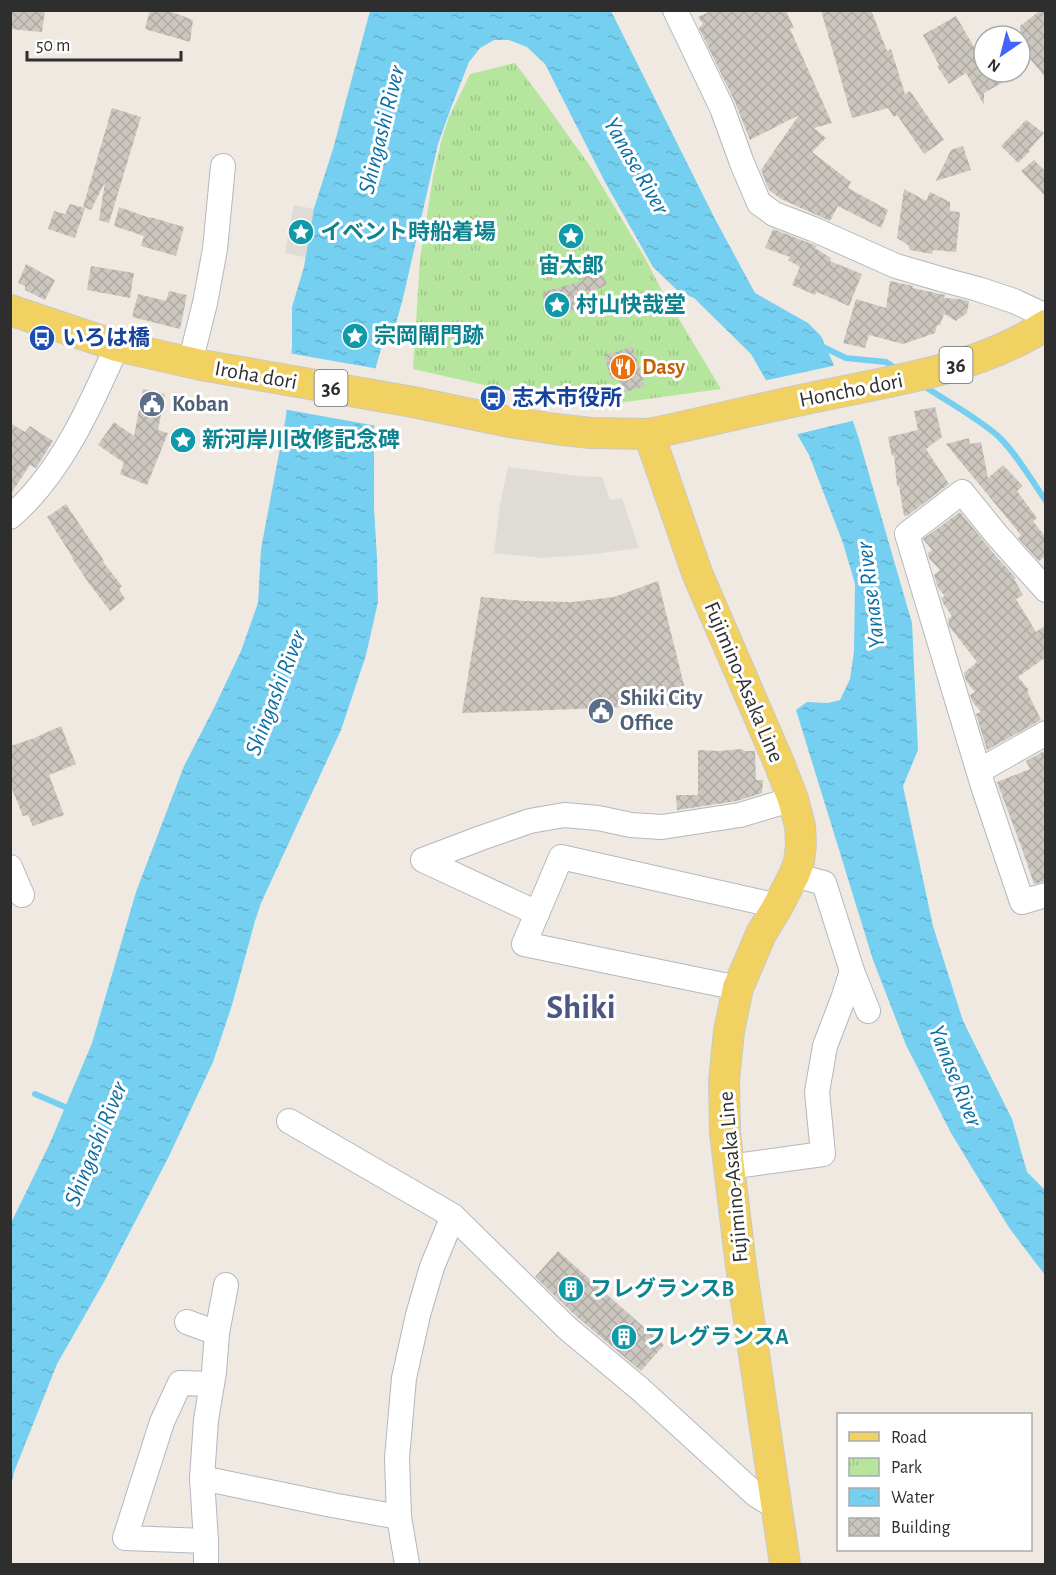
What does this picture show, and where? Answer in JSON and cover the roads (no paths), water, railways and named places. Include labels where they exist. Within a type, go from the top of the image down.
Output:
[{"type":"main road","name":"Iroha dori","points":[[10,310],[117,346],[203,365],[555,429],[591,433],[649,434]]},
{"type":"main road","name":"Honcho dori","points":[[649,434],[860,387],[911,378],[957,365],[1013,343],[1046,325]]},
{"type":"main road","name":"Fujimino-Asaka Line","points":[[649,434],[697,573],[793,799],[800,826],[801,844],[795,875],[761,934],[738,988],[729,1030],[723,1107],[741,1266],[785,1564]]},
{"type":"street","points":[[677,11],[722,108],[759,203],[774,214],[896,266],[978,289],[1014,301],[1046,316]]},
{"type":"street","points":[[203,365],[205,303],[213,260],[223,166]]},
{"type":"street","points":[[10,517],[21,508],[57,463],[85,413],[117,346]]},
{"type":"street","points":[[1046,590],[962,492],[907,534],[979,771],[1022,902],[1046,895]]},
{"type":"street","points":[[979,771],[1046,733]]},
{"type":"street","points":[[537,913],[423,860],[530,821],[564,815],[662,827],[740,815],[793,799]]},
{"type":"street","points":[[738,988],[524,944],[561,857],[778,906]]},
{"type":"street","points":[[10,867],[22,895]]},
{"type":"street","points":[[795,875],[824,882],[852,971],[868,1011]]},
{"type":"street","points":[[729,1167],[824,1154],[817,1092],[825,1046],[852,971]]},
{"type":"street","points":[[289,1121],[453,1216],[567,1328],[640,1389],[756,1496],[776,1507]]},
{"type":"street","points":[[407,1564],[399,1517],[397,1458],[404,1378],[418,1315],[432,1267],[453,1216]]},
{"type":"street","points":[[212,1384],[180,1383],[162,1422],[125,1538],[206,1553],[202,1478],[206,1420],[212,1384],[217,1333],[226,1285]]},
{"type":"street","points":[[187,1322],[217,1333]]},
{"type":"street","points":[[202,1478],[399,1517]]},
{"type":"water","points":[[370,11],[611,11],[715,219],[755,293],[808,323],[821,336],[833,363],[858,436],[912,623],[918,750],[903,786],[933,926],[963,1021],[1012,1119],[1027,1172],[1045,1190],[1045,1275],[1010,1229],[951,1133],[906,1045],[873,960],[796,710],[807,702],[828,703],[840,700],[850,679],[854,651],[855,584],[843,543],[809,455],[751,354],[694,298],[678,291],[653,267],[605,182],[545,64],[527,47],[509,40],[494,40],[480,48],[469,62],[452,105],[438,144],[394,331],[381,349],[376,367],[374,508],[378,602],[366,655],[341,730],[261,903],[213,1062],[169,1156],[105,1280],[57,1364],[14,1472],[11,1486],[11,1223],[50,1143],[92,1043],[136,892],[184,766],[241,651],[258,603],[261,549],[286,416],[292,346],[292,307],[304,267],[314,208],[333,149]]},
{"type":"waterway","points":[[819,345],[846,358],[886,362],[897,369]]},
{"type":"waterway","points":[[924,386],[998,436],[1018,459],[1046,501]]},
{"type":"waterway","points":[[35,1094],[72,1110]]},
{"type":"place","name":"イベント時船着場","points":[[301,232]]},
{"type":"place","name":"宙太郎","points":[[571,236]]},
{"type":"place","name":"村山快哉堂","points":[[557,305]]},
{"type":"place","name":"宗岡閘門跡","points":[[355,336]]},
{"type":"place","name":"いろは橋","points":[[42,338]]},
{"type":"place","name":"Dasy","points":[[623,367]]},
{"type":"place","name":"志木市役所","points":[[493,398]]},
{"type":"place","name":"Koban","points":[[152,404]]},
{"type":"place","name":"新河岸川改修記念碑","points":[[183,440]]},
{"type":"place","name":"Shiki City Office","points":[[601,711]]},
{"type":"place","name":"フレグランスB","points":[[571,1289]]},
{"type":"place","name":"フレグランスA","points":[[624,1337]]},
{"type":"district","name":"Shiki","points":[[581,1008]]},
{"type":"water label","name":"Shingashi River","points":[[382,130]]},
{"type":"water label","name":"Yanase River","points":[[636,166]]},
{"type":"water label","name":"Yanase River","points":[[871,595]]},
{"type":"water label","name":"Shingashi River","points":[[276,693]]},
{"type":"water label","name":"Yanase River","points":[[955,1076]]},
{"type":"water label","name":"Shingashi River","points":[[96,1144]]}]
